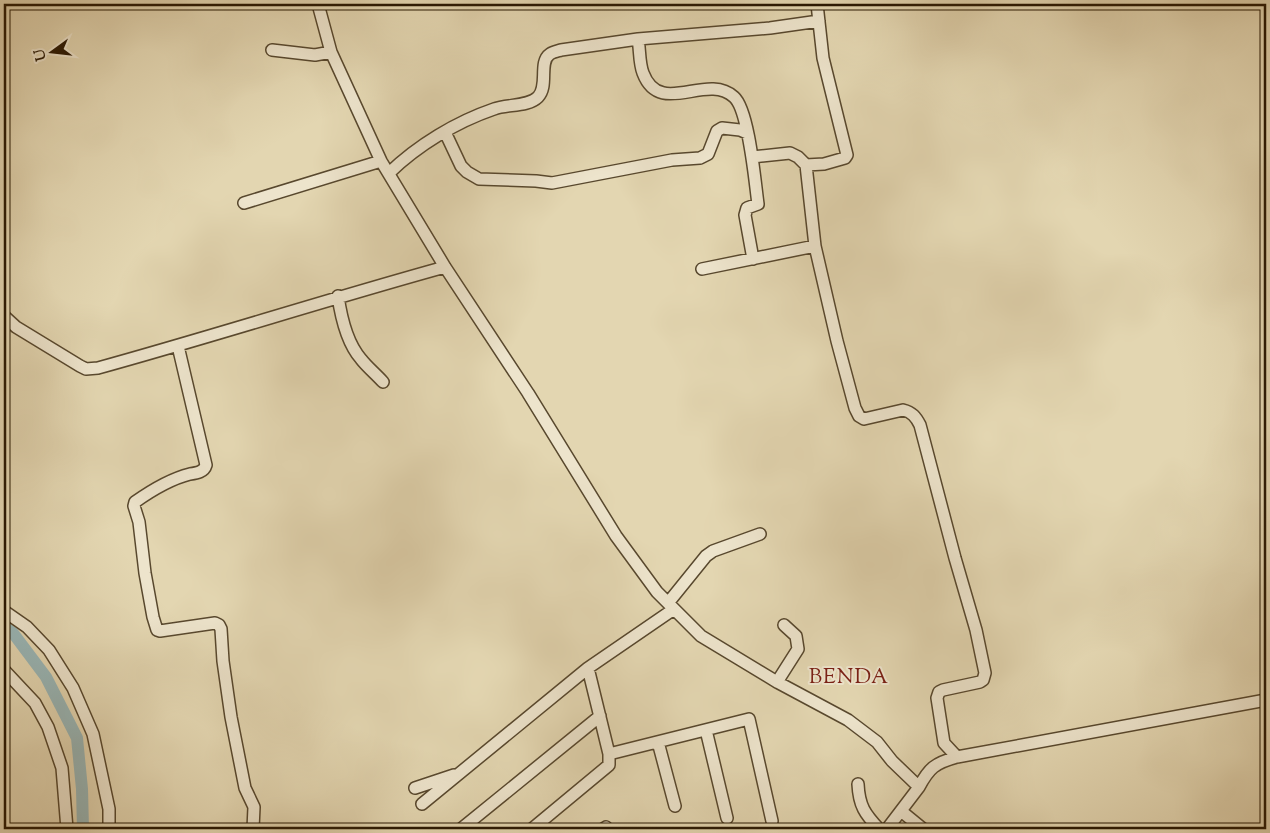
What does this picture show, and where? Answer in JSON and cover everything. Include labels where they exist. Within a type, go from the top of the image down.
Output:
[{"type":"street","points":[[318,4],[331,52],[381,161],[390,173],[445,267],[528,393],[616,536],[657,592],[701,636],[777,682],[848,720],[877,742],[892,762],[919,788]]},
{"type":"street","points":[[806,165],[831,162],[845,158],[847,155],[823,58],[817,4]]},
{"type":"street","points":[[390,173],[417,149],[445,132],[495,108],[537,98],[544,84],[545,60],[549,54],[561,50],[638,39],[770,28],[819,21]]},
{"type":"street","points":[[638,39],[642,73],[652,88],[661,93],[675,95],[704,88],[724,90],[735,98],[741,108],[752,157],[758,204],[747,208],[745,215],[753,259]]},
{"type":"street","points":[[272,50],[315,55],[331,52]]},
{"type":"street","points":[[445,132],[461,166],[479,179],[552,183],[672,160],[700,158],[708,154],[718,131],[722,128],[740,130],[747,134]]},
{"type":"street","points":[[752,157],[790,153],[798,157],[806,165],[814,246],[837,342],[858,416],[864,419],[903,410],[909,411],[917,419],[923,434],[976,630],[985,674],[980,682],[943,690],[938,695],[937,702],[944,743],[956,757]]},
{"type":"street","points":[[244,203],[381,161]]},
{"type":"street","points":[[702,269],[814,246]]},
{"type":"street","points":[[4,316],[16,328],[86,369],[98,368],[178,346],[338,296],[445,267]]},
{"type":"street","points":[[338,296],[340,313],[351,343],[360,358],[383,382]]},
{"type":"street","points":[[178,346],[206,465],[205,469],[201,472],[179,477],[145,495],[135,502],[134,506],[153,617],[157,630],[215,623],[221,629],[223,661],[231,717],[245,788],[254,807],[253,829]]},
{"type":"street","points":[[422,804],[588,668],[671,606],[706,556],[713,551],[760,534]]},
{"type":"street","points":[[4,611],[27,627],[49,650],[74,688],[93,734],[109,809],[109,829]]},
{"type":"street","points":[[777,682],[798,648],[796,636],[784,625]]},
{"type":"street","points":[[540,827],[609,765],[609,754],[588,668]]},
{"type":"street","points":[[4,670],[35,703],[48,727],[62,768],[67,829]]},
{"type":"street","points":[[887,829],[919,788],[927,773],[939,762],[956,757],[1266,700]]},
{"type":"street","points":[[461,829],[600,716]]},
{"type":"street","points":[[609,754],[749,719],[772,821]]},
{"type":"street","points":[[706,730],[727,818]]},
{"type":"street","points":[[658,742],[675,806]]},
{"type":"street","points":[[415,788],[460,773]]},
{"type":"street","points":[[858,784],[858,794],[865,814],[879,829]]},
{"type":"street","points":[[901,812],[923,829]]},
{"type":"waterway","points":[[4,627],[13,633],[46,677],[77,738],[82,789],[83,829]]},
{"type":"district","name":"BENDA","points":[[849,678]]}]
